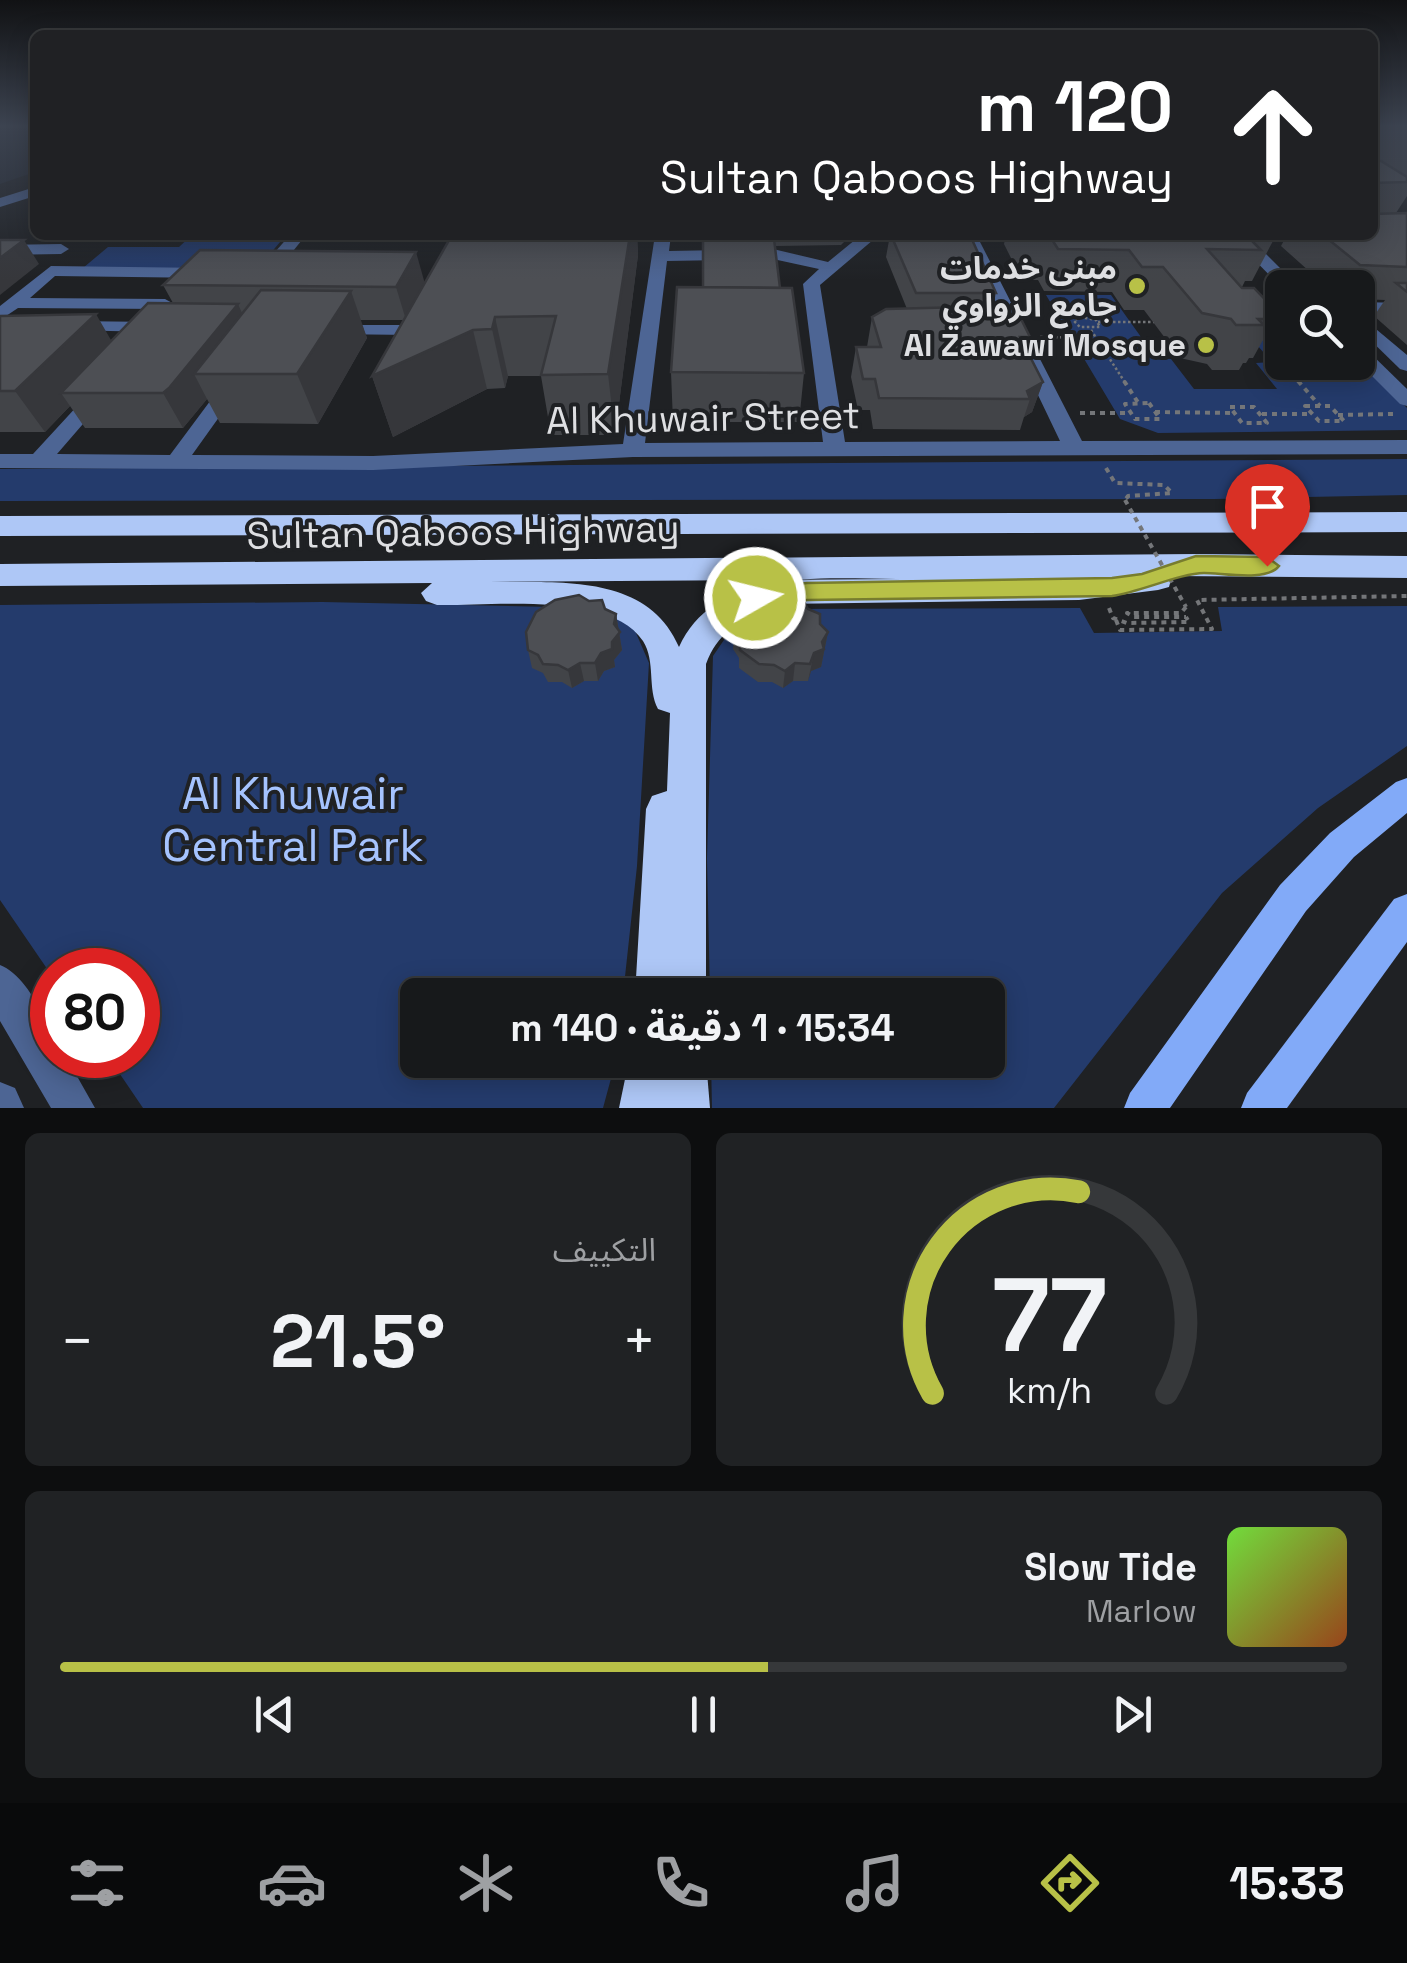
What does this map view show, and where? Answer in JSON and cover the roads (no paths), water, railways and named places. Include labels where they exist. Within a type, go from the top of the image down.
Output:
[{"type":"highway","name":"Sultan Qaboos Highway","points":[[0,526],[1407,520]]},
{"type":"highway","name":"Sultan Qaboos Highway","points":[[0,574],[1196,564],[1407,567]]},
{"type":"highway","points":[[682,978],[689,664],[698,642],[712,624],[732,609],[780,592],[1112,587],[1144,582],[1196,564]]},
{"type":"highway","points":[[297,574],[326,585],[360,591],[591,596],[634,612],[652,626],[664,644],[670,665],[659,978]]},
{"type":"highway","points":[[644,1108],[650,1078]]},
{"type":"highway","points":[[683,1078],[685,1108]]},
{"type":"main road","points":[[1145,1108],[1292,898],[1342,845],[1407,793]]},
{"type":"main road","points":[[1262,1108],[1407,912]]},
{"type":"street","points":[[0,203],[30,193]]},
{"type":"street","points":[[7,309],[51,271],[55,254],[72,240]]},
{"type":"street","points":[[266,274],[294,240]]},
{"type":"street","points":[[835,451],[808,325],[811,284],[862,240]]},
{"type":"street","points":[[966,240],[1074,448]]},
{"type":"street","points":[[1237,240],[1272,270]]},
{"type":"street","points":[[633,450],[660,325],[657,243],[773,254],[831,268]]},
{"type":"street","points":[[0,250],[61,249]]},
{"type":"street","points":[[51,271],[227,273]]},
{"type":"street","points":[[247,273],[286,274]]},
{"type":"street","points":[[34,285],[183,286]]},
{"type":"street","points":[[7,309],[166,304]]},
{"type":"street","points":[[1375,307],[1407,308]]},
{"type":"street","points":[[20,325],[168,327],[134,354]]},
{"type":"street","points":[[309,329],[413,331]]},
{"type":"street","points":[[1375,335],[1407,365]]},
{"type":"street","points":[[1375,369],[1407,400]]},
{"type":"street","points":[[176,462],[241,373]]},
{"type":"street","points":[[38,462],[110,381]]},
{"type":"street","name":"Al Khuwair Street","points":[[0,461],[374,463],[633,450],[1407,447]]},
{"type":"street","points":[[0,984],[74,1108]]},
{"type":"place","name":"مبنى خدمات جامع الزواوي","points":[[1137,286]]},
{"type":"place","name":"Al Zawawi Mosque","points":[[1206,345]]},
{"type":"park label","name":"Al Khuwair Central Park","points":[[293,819]]}]
